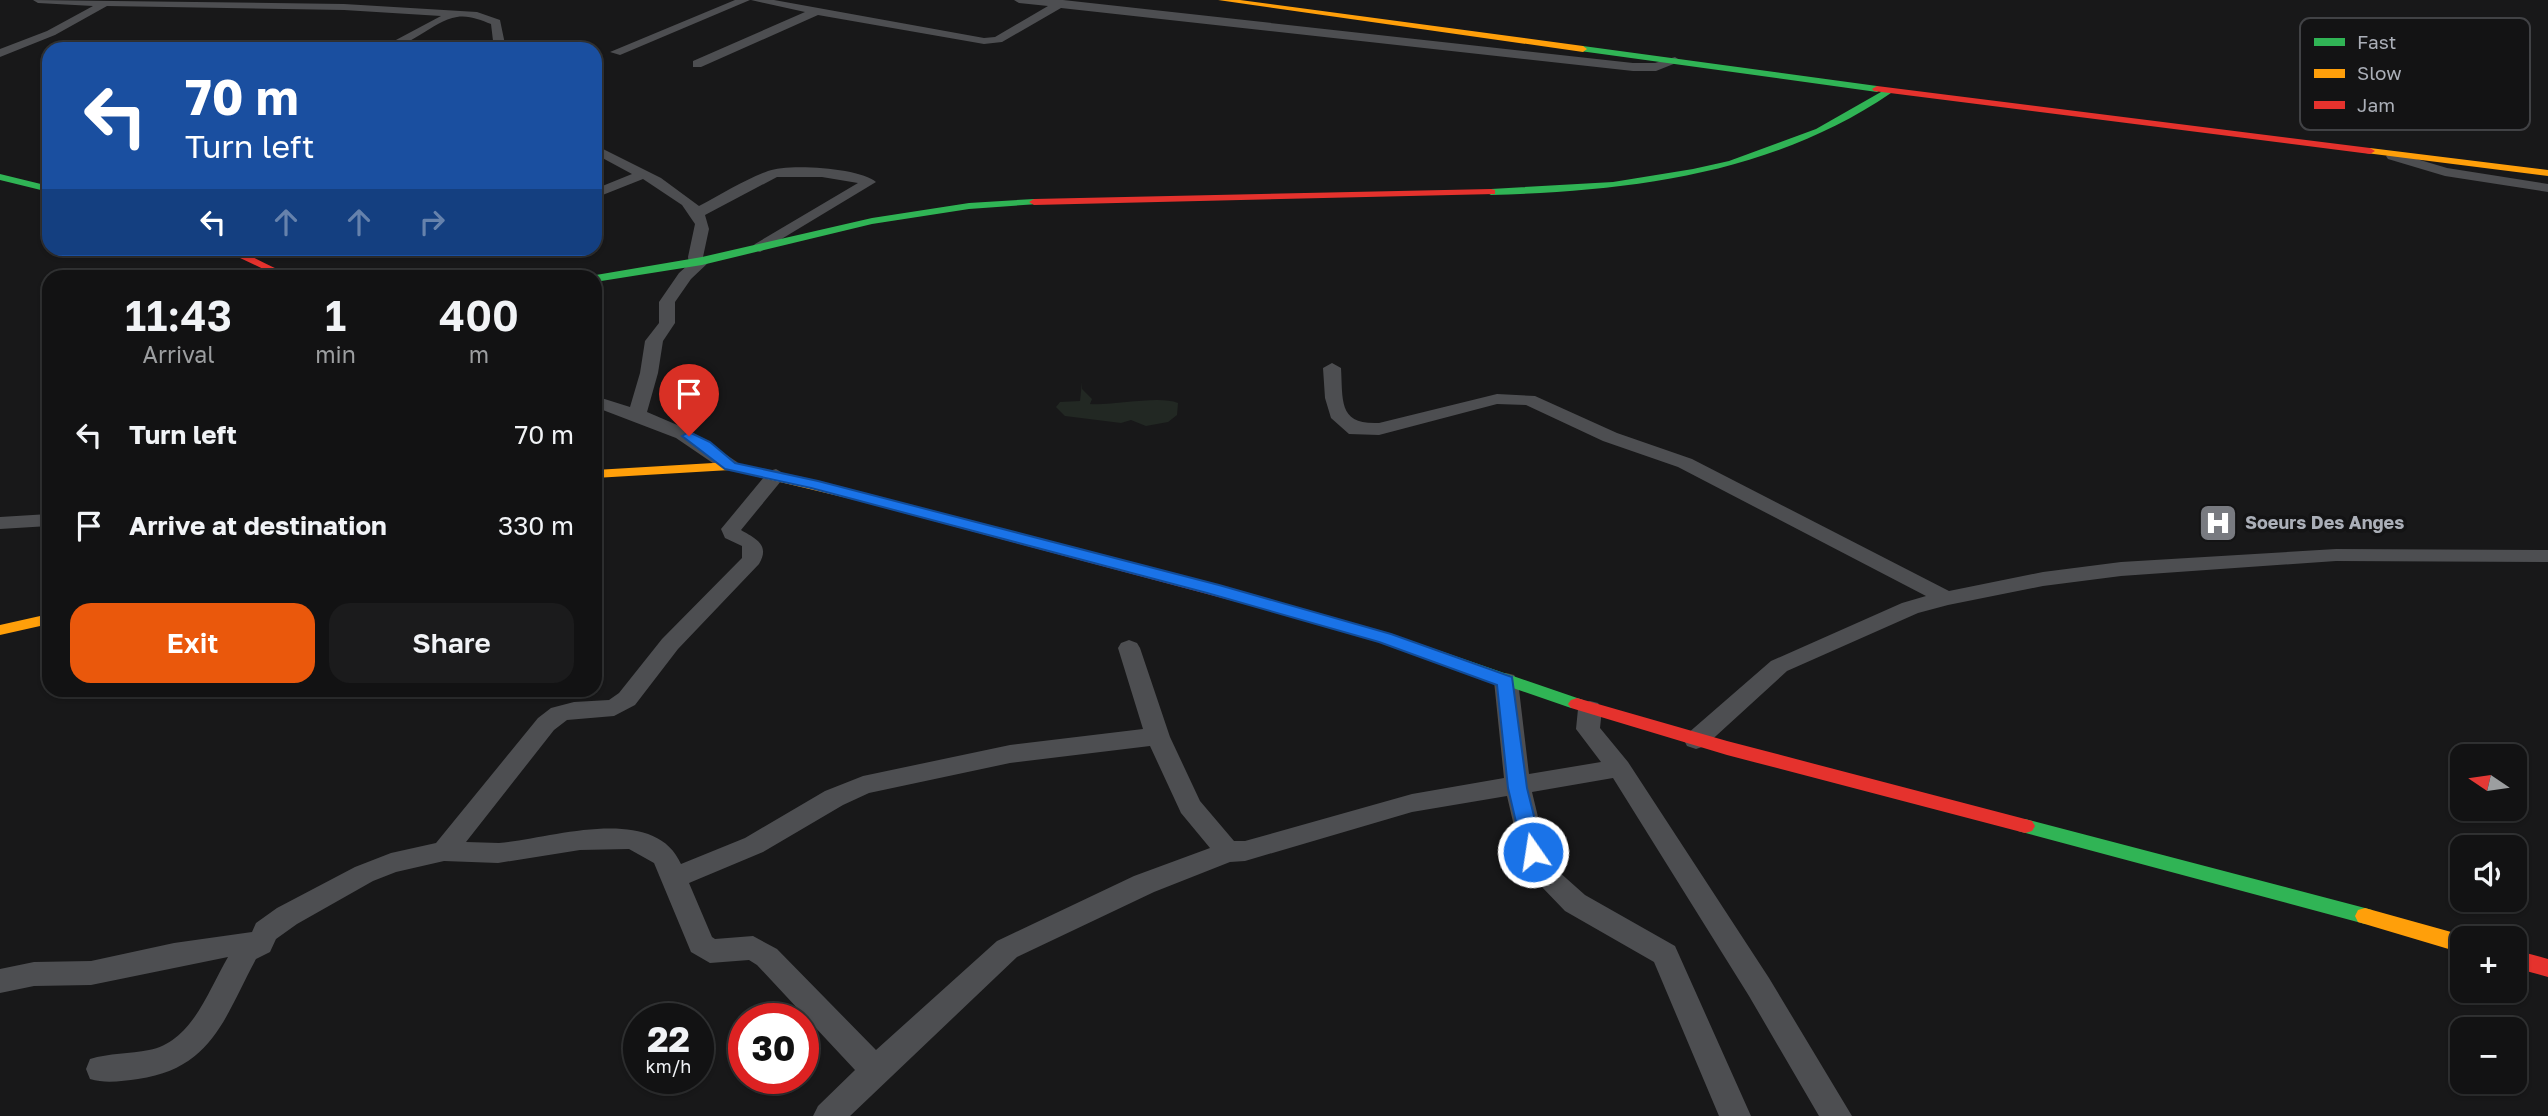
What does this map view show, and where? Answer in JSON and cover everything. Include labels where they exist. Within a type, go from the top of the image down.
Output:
[{"type":"main road","points":[[1222,0],[1888,91],[2548,173]]},
{"type":"main road","points":[[602,277],[698,261],[922,211],[1018,201],[1544,191],[1618,185],[1709,172],[1772,153],[1859,112],[1888,91]]},
{"type":"main road","points":[[0,177],[42,187]]},
{"type":"main road","points":[[242,256],[274,270]]},
{"type":"main road","points":[[602,474],[730,466],[776,475],[1213,589],[1385,638],[1590,709],[1696,740],[2273,890],[2450,941]]},
{"type":"main road","points":[[0,631],[42,622]]},
{"type":"main road","points":[[2527,962],[2548,968]]},
{"type":"street","points":[[38,0],[103,4],[133,2],[313,6],[436,12],[494,20],[499,42]]},
{"type":"street","points":[[436,12],[457,0]]},
{"type":"street","points":[[616,52],[745,0]]},
{"type":"street","points":[[756,0],[992,41],[1063,3]]},
{"type":"street","points":[[1019,0],[1633,67],[1656,67],[1675,61]]},
{"type":"street","points":[[0,54],[51,33],[103,4]]},
{"type":"street","points":[[697,64],[817,11]]},
{"type":"street","points":[[399,42],[453,14]]},
{"type":"street","points":[[602,153],[674,191],[697,213],[702,223],[698,261],[684,276],[667,302],[667,323],[654,341],[649,373],[637,414]]},
{"type":"street","points":[[2386,154],[2445,172],[2548,188]]},
{"type":"street","points":[[697,213],[774,173],[808,173],[869,182],[760,247]]},
{"type":"street","points":[[602,191],[643,174]]},
{"type":"street","points":[[1332,368],[1334,398],[1340,418],[1356,430],[1379,429],[1497,399],[1529,400],[1610,437],[1685,463],[1946,598]]},
{"type":"street","points":[[602,403],[637,414],[697,440],[730,466]]},
{"type":"street","points":[[444,851],[546,724],[559,714],[574,710],[614,708],[627,699],[670,644],[752,559],[751,544],[732,534],[731,529],[776,475]]},
{"type":"street","points":[[0,523],[42,520]]},
{"type":"street","points":[[1696,740],[1779,666],[1899,613],[1946,598],[2043,579],[2121,569],[2336,555],[2548,556]]},
{"type":"street","points":[[1129,648],[1158,737],[1190,806],[1228,852]]},
{"type":"street","points":[[1506,681],[1518,788],[1533,852],[1549,878],[1575,903],[1665,954],[1735,1116]]},
{"type":"street","points":[[1590,709],[1588,729],[1619,768],[1759,987],[1836,1116]]},
{"type":"street","points":[[673,878],[754,845],[834,798],[863,785],[1010,754],[1122,739],[1158,737]]},
{"type":"street","points":[[829,1116],[874,1069],[1007,949],[1133,888],[1228,852],[1245,851],[1412,803],[1518,788],[1619,768]]},
{"type":"street","points":[[101,1069],[165,1061],[186,1049],[197,1038],[246,951],[260,943],[266,930],[364,874],[391,863],[444,851],[498,853],[580,840],[633,839],[664,856],[701,944],[710,951],[753,948],[767,957],[874,1069]]},
{"type":"street","points":[[0,981],[34,974],[90,973],[186,953],[243,943],[260,943]]},
{"type":"shaded area","points":[[1082,382],[1082,389],[1092,399],[1090,404],[1169,401],[1178,403],[1177,415],[1168,422],[1146,426],[1131,420],[1121,423],[1065,416],[1056,407],[1060,402],[1080,401]]},
{"type":"traffic: fast","points":[[1583,49],[1877,89]]},
{"type":"traffic: fast","points":[[1491,192],[1613,185],[1693,173],[1733,163],[1819,131],[1888,91]]},
{"type":"traffic: fast","points":[[0,177],[42,187]]},
{"type":"traffic: fast","points":[[602,277],[702,261],[872,221],[969,206],[1034,202]]},
{"type":"traffic: fast","points":[[1297,613],[1385,638],[1577,704]]},
{"type":"traffic: fast","points":[[2025,826],[2365,916]]},
{"type":"traffic: slow","points":[[1222,0],[1583,49]]},
{"type":"traffic: slow","points":[[2370,151],[2548,173]]},
{"type":"traffic: slow","points":[[602,474],[730,466],[868,499]]},
{"type":"traffic: slow","points":[[0,630],[42,621]]},
{"type":"traffic: slow","points":[[2365,916],[2450,941]]},
{"type":"traffic: jam","points":[[1877,89],[2370,151]]},
{"type":"traffic: jam","points":[[1034,202],[1491,192]]},
{"type":"traffic: jam","points":[[242,256],[274,270]]},
{"type":"traffic: jam","points":[[868,499],[1297,613]]},
{"type":"traffic: jam","points":[[1577,704],[1727,748],[2025,826]]},
{"type":"traffic: jam","points":[[2527,962],[2548,968]]},
{"type":"place","name":"Soeurs Des Anges","points":[[2218,523]]},
{"type":"route","points":[[689,436],[705,445],[730,466],[812,484],[1213,589],[1385,638],[1506,681],[1518,788],[1533,852]]}]
